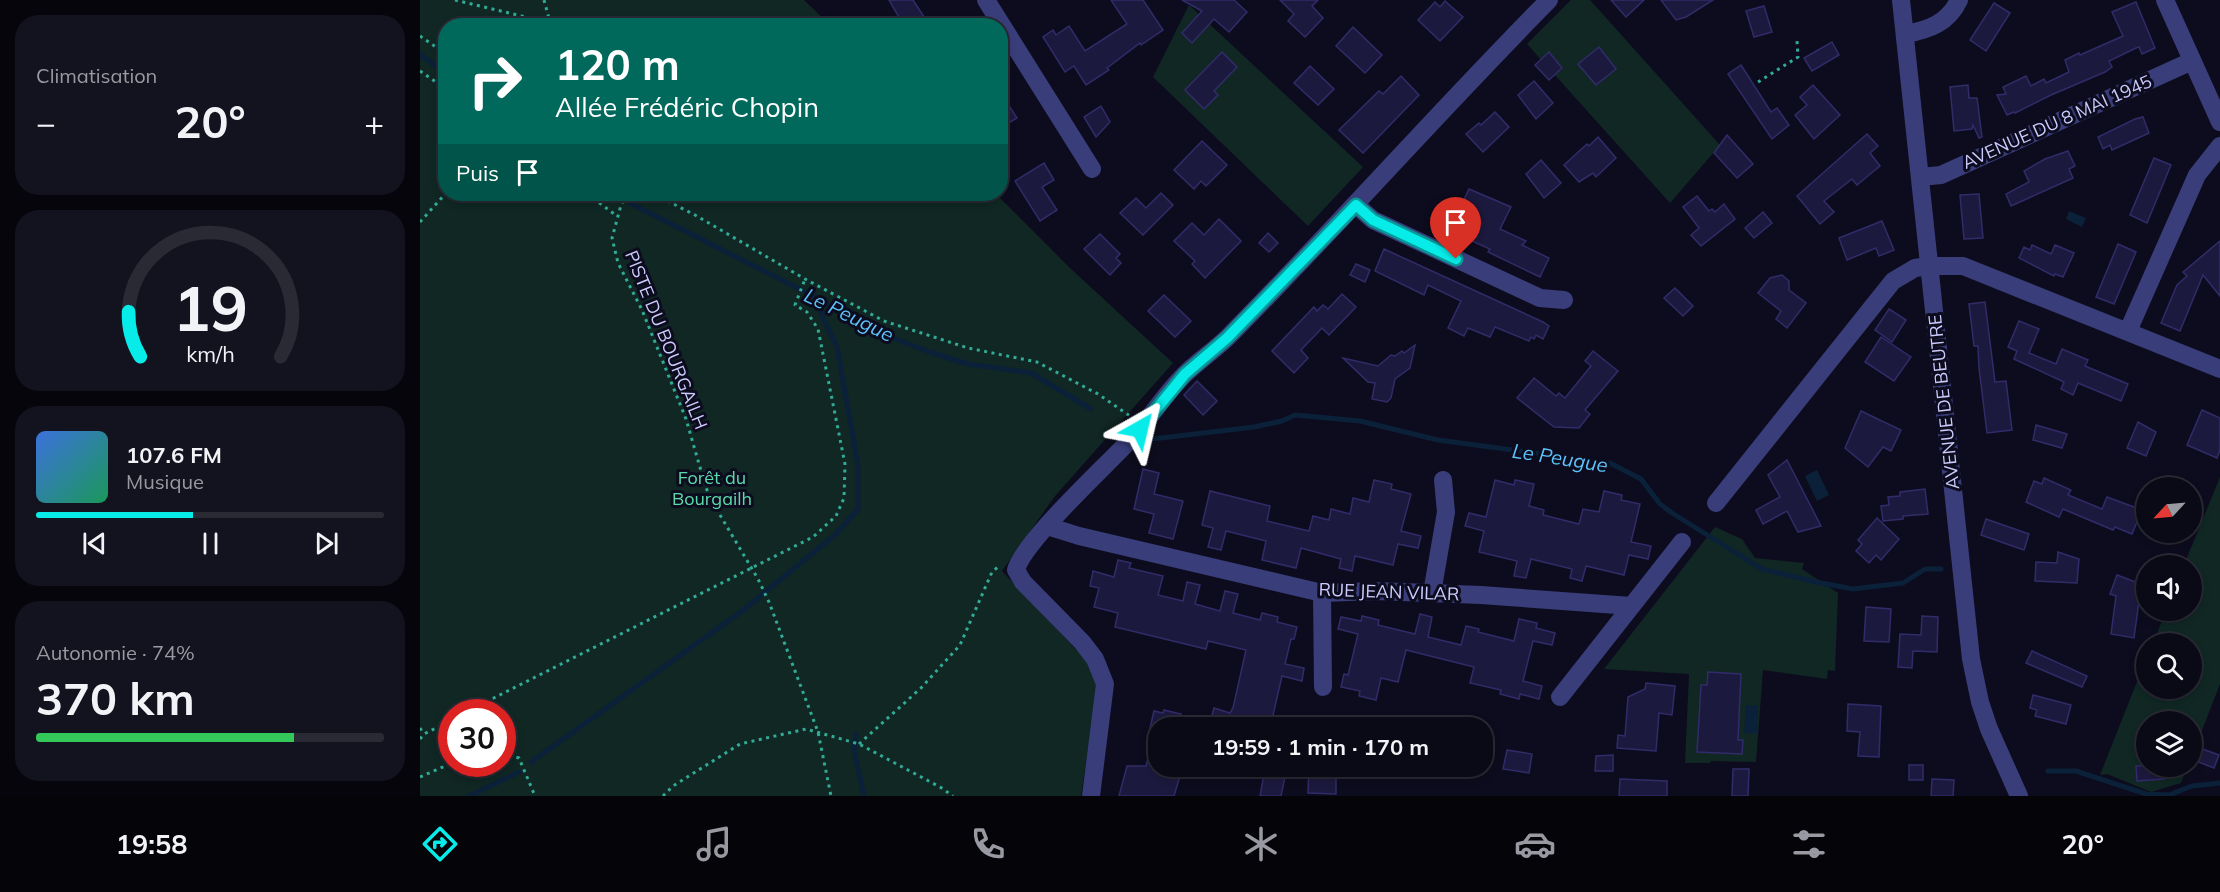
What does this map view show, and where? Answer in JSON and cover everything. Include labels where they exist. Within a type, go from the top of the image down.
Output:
[{"type":"street","points":[[986,0],[997,18]]},
{"type":"street","points":[[1091,796],[1105,684],[1095,659],[1088,650],[1023,582],[1016,570],[1019,560],[1047,526],[1144,425],[1185,374],[1227,338],[1549,0]]},
{"type":"street","name":"AVENUE DE BEUTRE","points":[[1901,0],[1971,659],[1980,702],[1989,729],[2019,796]]},
{"type":"street","points":[[1905,34],[1937,25],[1946,8],[1959,0]]},
{"type":"street","points":[[2165,0],[2220,122]]},
{"type":"street","points":[[1008,35],[1092,169]]},
{"type":"street","name":"AVENUE DU 8 MAI 1945","points":[[1920,177],[1941,175],[2192,61]]},
{"type":"street","points":[[2128,331],[2197,175],[2220,146]]},
{"type":"street","points":[[1356,205],[1373,220],[1540,298],[1564,300]]},
{"type":"street","points":[[1716,502],[1893,281],[1915,268],[1963,266],[2220,369]]},
{"type":"street","points":[[1431,593],[1446,512],[1443,480]]},
{"type":"street","name":"RUE JEAN VILAR","points":[[1047,526],[1079,536],[1322,593],[1376,591],[1481,595],[1631,606]]},
{"type":"street","points":[[1560,697],[1682,542]]},
{"type":"street","points":[[1322,593],[1323,687]]},
{"type":"path","points":[[455,0],[527,18]]},
{"type":"path","points":[[544,0],[549,18]]},
{"type":"path","points":[[420,36],[438,48]]},
{"type":"path","points":[[1758,82],[1798,57],[1797,41]]},
{"type":"path","points":[[420,71],[438,83]]},
{"type":"path","points":[[420,222],[439,201]]},
{"type":"path","points":[[597,201],[618,216]]},
{"type":"path","name":"PISTE DU BOURGAILH","points":[[623,201],[612,238],[618,262],[642,310],[686,419],[706,488],[769,602],[818,732],[831,796]]},
{"type":"path","points":[[668,201],[884,321],[968,348],[1037,362],[1098,394],[1144,425]]},
{"type":"path","points":[[492,699],[813,537],[836,516],[844,498],[845,464],[818,329],[807,312],[795,304],[805,279]]},
{"type":"path","points":[[859,744],[921,688],[960,645],[992,572]]},
{"type":"path","points":[[420,739],[424,734],[438,727]]},
{"type":"path","points":[[420,728],[424,734]]},
{"type":"path","points":[[663,796],[673,786],[740,744],[806,729],[859,744],[953,796]]},
{"type":"path","points":[[516,757],[519,758],[536,796]]},
{"type":"path","points":[[420,777],[438,769]]},
{"type":"green space","name":"Forêt du Bourgailh","points":[[420,0],[804,0],[823,18],[438,18],[438,201],[1003,201],[1070,268],[1173,363],[1055,496],[1002,571],[1089,663],[1097,689],[1081,796],[420,796]]},
{"type":"green space","points":[[1571,0],[1590,0],[1720,145],[1670,203],[1527,44]]},
{"type":"green space","points":[[1189,5],[1363,167],[1308,226],[1153,77]]},
{"type":"green space","points":[[2220,477],[2220,684],[2202,730],[2202,711],[2136,711],[2136,777],[2183,777],[2181,783],[2151,792],[2107,774],[2100,775],[2136,684],[2136,699],[2202,699],[2202,633],[2157,633],[2162,621],[2202,621],[2202,555],[2188,555],[2193,543],[2202,543],[2202,521]]},
{"type":"green space","points":[[1715,527],[1742,539],[1755,558],[1804,563],[1802,569],[1838,593],[1835,671],[1828,670],[1827,679],[1763,670],[1756,762],[1685,763],[1689,674],[1604,669]]},
{"type":"water","points":[[2069,211],[2086,218],[2082,227],[2066,219]]},
{"type":"water","points":[[1817,470],[1829,495],[1817,501],[1805,476]]},
{"type":"water","points":[[1746,705],[1758,706],[1757,733],[1744,733]]},
{"type":"building","points":[[889,0],[913,0],[925,18],[899,18]]},
{"type":"building","points":[[1111,0],[1143,0],[1163,30],[1141,45],[1140,43],[1107,68],[1109,70],[1086,85],[1074,66],[1065,72],[1043,37],[1053,30],[1056,35],[1069,26],[1085,51],[1127,24]]},
{"type":"building","points":[[1182,0],[1234,0],[1247,12],[1229,32],[1214,19],[1192,43],[1182,33],[1202,11]]},
{"type":"building","points":[[1280,0],[1318,0],[1312,6],[1323,18],[1305,37],[1288,21],[1294,14]]},
{"type":"building","points":[[1611,0],[1644,0],[1626,17]]},
{"type":"building","points":[[1661,0],[1713,0],[1686,17],[1676,20]]},
{"type":"building","points":[[1445,1],[1463,17],[1440,41],[1418,20],[1435,2],[1440,7]]},
{"type":"building","points":[[2136,2],[2155,48],[2142,54],[2139,47],[2136,48],[2109,61],[2112,67],[2105,72],[2007,115],[1997,95],[2006,94],[2003,87],[2026,76],[2031,86],[2044,79],[2046,83],[2069,72],[2065,60],[2123,36],[2112,12]]},
{"type":"building","points":[[1994,3],[2010,13],[1986,51],[1970,40]]},
{"type":"building","points":[[1764,6],[1772,32],[1754,37],[1746,11]]},
{"type":"building","points":[[1353,27],[1382,55],[1365,73],[1336,46]]},
{"type":"building","points":[[1832,42],[1839,55],[1812,71],[1804,58]]},
{"type":"building","points":[[1599,47],[1616,69],[1596,85],[1578,64]]},
{"type":"building","points":[[1222,52],[1237,67],[1214,91],[1218,95],[1204,109],[1185,90]]},
{"type":"building","points":[[1549,52],[1562,68],[1549,80],[1535,65]]},
{"type":"building","points":[[1741,65],[1771,112],[1777,108],[1789,125],[1772,139],[1728,74]]},
{"type":"building","points":[[1310,66],[1334,89],[1318,105],[1294,83]]},
{"type":"building","points":[[1401,76],[1419,95],[1363,153],[1339,130],[1379,91],[1383,94]]},
{"type":"building","points":[[1534,81],[1553,103],[1536,119],[1518,95]]},
{"type":"building","points":[[1813,85],[1840,115],[1814,139],[1795,115],[1807,105],[1800,97]]},
{"type":"building","points":[[1968,85],[1969,98],[1977,98],[1982,137],[1979,138],[1973,125],[1972,129],[1954,131],[1950,87]]},
{"type":"building","points":[[1008,104],[1017,118],[1008,123]]},
{"type":"building","points":[[1101,106],[1110,122],[1096,137],[1084,117]]},
{"type":"building","points":[[1495,112],[1509,127],[1483,152],[1466,134],[1479,123],[1481,125]]},
{"type":"building","points":[[2143,117],[2149,133],[2112,150],[2110,145],[2103,149],[2098,137]]},
{"type":"building","points":[[1867,134],[1878,146],[1870,153],[1880,166],[1857,185],[1852,179],[1824,201],[1834,212],[1820,224],[1797,196]]},
{"type":"building","points":[[1727,135],[1753,164],[1737,178],[1714,153]]},
{"type":"building","points":[[1598,137],[1616,158],[1596,177],[1593,173],[1579,182],[1564,165]]},
{"type":"building","points":[[1202,141],[1227,165],[1206,186],[1201,181],[1194,189],[1174,170]]},
{"type":"building","points":[[2068,151],[2075,166],[2069,169],[2073,178],[2011,206],[2006,194],[2029,182],[2024,171],[2045,159]]},
{"type":"building","points":[[2154,158],[2171,165],[2147,223],[2130,215]]},
{"type":"building","points":[[1541,160],[1561,183],[1544,198],[1526,174]]},
{"type":"building","points":[[1044,163],[1054,180],[1042,187],[1057,210],[1040,221],[1015,181]]},
{"type":"building","points":[[1469,189],[1511,207],[1500,229],[1526,241],[1522,245],[1549,258],[1540,277],[1488,252],[1490,249],[1450,231],[1453,223],[1446,219],[1452,206],[1459,210]]},
{"type":"building","points":[[1161,193],[1173,205],[1143,235],[1120,213],[1136,198],[1146,208]]},
{"type":"building","points":[[1979,194],[1983,238],[1964,239],[1960,195]]},
{"type":"building","points":[[1697,196],[1709,211],[1712,209],[1715,212],[1724,204],[1735,219],[1701,246],[1691,235],[1699,228],[1683,207]]},
{"type":"building","points":[[1763,212],[1772,223],[1754,238],[1745,228]]},
{"type":"building","points":[[1219,219],[1241,241],[1205,278],[1192,264],[1195,261],[1174,241],[1192,223],[1204,235]]},
{"type":"building","points":[[1882,221],[1894,250],[1879,256],[1876,248],[1847,260],[1839,238]]},
{"type":"building","points":[[1268,233],[1278,243],[1269,252],[1259,243]]},
{"type":"building","points":[[1100,234],[1120,254],[1116,258],[1121,263],[1110,275],[1084,249]]},
{"type":"building","points":[[2220,241],[2220,296],[2203,275],[2180,331],[2161,323],[2177,285],[2187,276],[2183,272]]},
{"type":"building","points":[[2118,244],[2136,252],[2114,304],[2096,297]]},
{"type":"building","points":[[2032,245],[2051,254],[2055,245],[2074,253],[2063,277],[2055,274],[2054,276],[2019,258],[2024,247],[2030,250]]},
{"type":"building","points":[[1384,249],[1543,322],[1549,326],[1543,339],[1536,335],[1529,341],[1495,327],[1490,337],[1468,328],[1464,336],[1448,328],[1461,301],[1428,285],[1424,295],[1375,271]]},
{"type":"building","points":[[1356,264],[1370,270],[1365,282],[1350,275]]},
{"type":"building","points":[[1782,275],[1789,281],[1789,290],[1806,303],[1787,328],[1776,319],[1781,311],[1758,293],[1770,278]]},
{"type":"building","points":[[1675,288],[1693,306],[1683,316],[1664,298]]},
{"type":"building","points":[[1342,294],[1356,307],[1329,335],[1322,328],[1301,350],[1308,358],[1294,373],[1272,351],[1314,307],[1317,311],[1323,305],[1328,309]]},
{"type":"building","points":[[1164,295],[1191,321],[1175,337],[1148,311]]},
{"type":"building","points":[[1985,302],[1995,382],[2006,381],[2012,430],[1987,433],[1978,346],[1974,346],[1969,304]]},
{"type":"building","points":[[1889,309],[1906,320],[1892,342],[1875,330]]},
{"type":"building","points":[[2019,321],[2039,329],[2029,353],[2056,364],[2062,349],[2088,360],[2085,366],[2128,384],[2121,401],[2078,383],[2073,395],[2061,389],[2064,382],[2014,359],[2017,351],[2008,347]]},
{"type":"building","points":[[1881,337],[1911,357],[1894,381],[1865,362]]},
{"type":"building","points":[[1415,345],[1410,368],[1395,379],[1391,398],[1387,402],[1372,399],[1375,383],[1368,382],[1343,358],[1378,366],[1391,355],[1395,356],[1402,351],[1404,353]]},
{"type":"building","points":[[1593,351],[1618,371],[1585,410],[1590,414],[1579,428],[1554,427],[1517,398],[1534,378],[1556,396],[1559,393],[1565,398],[1591,366],[1585,361]]},
{"type":"building","points":[[1197,381],[1217,401],[1203,415],[1184,395]]},
{"type":"building","points":[[2202,410],[2220,418],[2220,450],[2217,458],[2187,445]]},
{"type":"building","points":[[1861,411],[1901,430],[1891,451],[1883,447],[1868,467],[1845,448]]},
{"type":"building","points":[[2138,422],[2156,432],[2146,456],[2127,448]]},
{"type":"building","points":[[2036,425],[2067,434],[2062,448],[2033,440]]},
{"type":"building","points":[[1787,460],[1821,526],[1798,532],[1787,511],[1763,524],[1756,510],[1780,497],[1768,475]]},
{"type":"building","points":[[1143,469],[1159,473],[1154,494],[1183,501],[1173,539],[1149,533],[1154,514],[1134,509]]},
{"type":"building","points":[[2044,478],[2071,490],[2068,495],[2102,509],[2107,497],[2136,508],[2136,524],[2132,534],[2115,527],[2113,530],[2063,509],[2059,517],[2026,502],[2034,481],[2042,484]]},
{"type":"building","points":[[1374,480],[1392,484],[1391,489],[1411,494],[1401,531],[1421,536],[1418,548],[1398,544],[1393,565],[1355,556],[1352,571],[1339,568],[1341,559],[1301,548],[1296,568],[1262,560],[1266,541],[1226,531],[1221,550],[1208,547],[1213,528],[1202,525],[1210,491],[1270,506],[1267,521],[1309,531],[1313,516],[1329,520],[1331,509],[1350,514],[1353,498],[1369,502]]},
{"type":"building","points":[[1495,480],[1514,485],[1515,480],[1534,484],[1529,506],[1544,510],[1543,515],[1579,524],[1583,509],[1599,512],[1604,491],[1622,495],[1621,500],[1640,504],[1631,542],[1651,546],[1648,559],[1629,555],[1624,575],[1586,566],[1582,581],[1570,578],[1572,569],[1531,559],[1526,578],[1514,576],[1517,561],[1479,552],[1484,531],[1465,526],[1469,513],[1486,517]]},
{"type":"building","points":[[1925,489],[1928,514],[1903,516],[1903,519],[1883,521],[1881,506],[1889,505],[1888,497],[1900,496],[1900,492]]},
{"type":"building","points":[[1877,518],[1899,539],[1881,560],[1876,555],[1869,563],[1856,551],[1862,544],[1858,540]]},
{"type":"building","points":[[1986,519],[2029,534],[2024,550],[1981,535]]},
{"type":"building","points":[[2058,552],[2079,559],[2077,583],[2035,581],[2036,562],[2057,563]]},
{"type":"building","points":[[1118,560],[1131,563],[1129,568],[1163,576],[1158,595],[1183,601],[1187,582],[1200,585],[1195,604],[1220,611],[1225,591],[1238,594],[1233,613],[1260,620],[1262,613],[1278,617],[1277,622],[1297,627],[1294,639],[1291,639],[1285,664],[1304,668],[1302,681],[1282,676],[1273,717],[1212,717],[1214,708],[1230,713],[1233,708],[1246,650],[1208,641],[1206,649],[1115,627],[1118,613],[1094,607],[1099,588],[1090,586],[1093,571],[1114,577]]},
{"type":"building","points":[[2117,575],[2136,582],[2134,638],[2111,634],[2116,596],[2110,594]]},
{"type":"building","points":[[1866,607],[1891,609],[1889,642],[1864,641]]},
{"type":"building","points":[[1420,614],[1432,617],[1428,637],[1461,645],[1466,626],[1479,629],[1478,632],[1514,641],[1519,619],[1537,623],[1536,628],[1555,633],[1552,645],[1533,641],[1523,681],[1542,686],[1539,699],[1520,694],[1519,699],[1500,694],[1501,690],[1470,683],[1474,667],[1406,650],[1398,682],[1381,678],[1376,700],[1359,696],[1360,691],[1341,687],[1344,674],[1348,675],[1358,634],[1338,629],[1341,617],[1361,621],[1362,616],[1379,620],[1378,625],[1415,634]]},
{"type":"building","points":[[1922,616],[1938,617],[1937,652],[1913,651],[1912,668],[1898,667],[1900,634],[1921,635]]},
{"type":"building","points":[[2032,651],[2087,676],[2082,687],[2026,663]]},
{"type":"building","points":[[1708,672],[1741,674],[1738,740],[1743,740],[1742,754],[1697,752],[1701,685],[1707,685]]},
{"type":"building","points":[[1646,683],[1675,686],[1672,715],[1659,713],[1656,751],[1617,748],[1618,735],[1625,736],[1628,697],[1645,689]]},
{"type":"building","points":[[2033,695],[2071,705],[2066,724],[2035,716],[2037,710],[2030,708]]},
{"type":"building","points":[[1848,704],[1881,706],[1879,757],[1858,756],[1860,732],[1847,731]]},
{"type":"building","points":[[1164,710],[1181,714],[1180,717],[1153,717],[1154,711],[1163,713]]},
{"type":"building","points":[[2202,749],[2219,755],[2214,768],[2202,763]]},
{"type":"building","points":[[1507,750],[1532,754],[1529,773],[1503,769]]},
{"type":"building","points":[[1613,755],[1613,771],[1595,771],[1596,756]]},
{"type":"building","points":[[1148,758],[1148,777],[1180,777],[1174,796],[1119,796],[1127,766],[1146,766]]},
{"type":"building","points":[[1909,765],[1923,765],[1923,780],[1909,780]]},
{"type":"building","points":[[1733,769],[1749,769],[1748,796],[1732,796]]},
{"type":"building","points":[[1263,777],[1285,777],[1281,796],[1260,796]]},
{"type":"building","points":[[1309,777],[1336,777],[1336,794],[1308,793]]},
{"type":"building","points":[[2137,777],[2164,777],[2164,779],[2137,781]]},
{"type":"building","points":[[1620,779],[1667,781],[1667,796],[1619,796]]},
{"type":"building","points":[[1932,779],[1954,780],[1953,796],[1931,796]]},
{"type":"waterway","name":"Le Peugue","points":[[420,54],[438,68]]},
{"type":"waterway","name":"Le Peugue","points":[[628,201],[813,296],[879,333],[968,364],[1031,373],[1091,409]]},
{"type":"waterway","points":[[531,762],[742,611],[836,534],[858,509],[858,465],[837,347],[813,296]]},
{"type":"waterway","name":"Le Peugue","points":[[1144,440],[1254,427],[1282,421],[1295,415],[1360,421],[1438,440],[1610,463],[1641,479],[1660,504],[1672,513],[1762,569],[1853,589],[1903,583],[1925,569],[1941,569]]},
{"type":"waterway","points":[[856,734],[854,750],[864,796]]},
{"type":"waterway","name":"Le Peugue","points":[[2048,771],[2076,771],[2146,794],[2169,795],[2192,786],[2220,783]]},
{"type":"waterway","points":[[469,796],[519,772]]},
{"type":"route","points":[[1140,429],[1185,374],[1227,338],[1356,205],[1373,220],[1456,259]]}]
